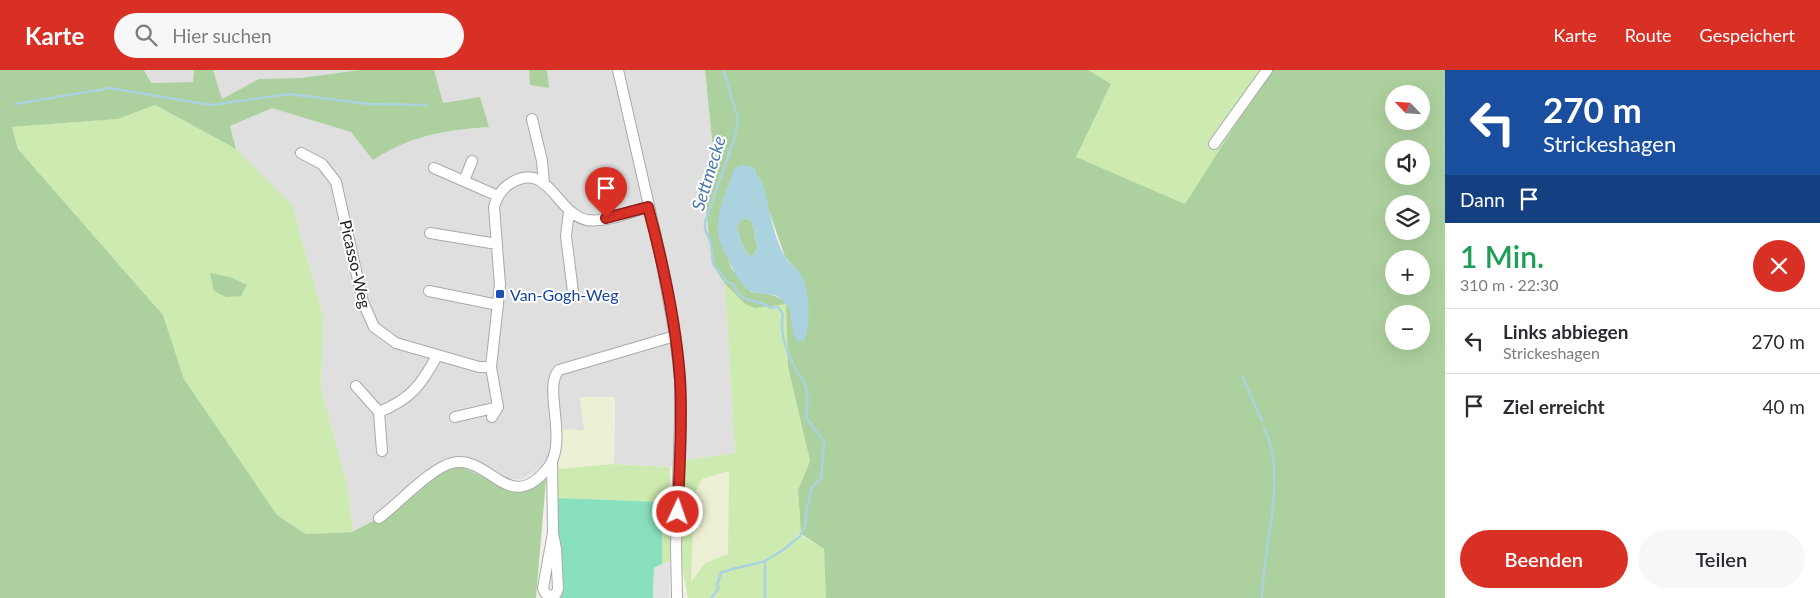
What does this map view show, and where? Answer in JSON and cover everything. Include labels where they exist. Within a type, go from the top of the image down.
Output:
[{"type":"street","points":[[618,70],[660,254],[675,336],[680,379],[676,546],[677,598]]},
{"type":"street","points":[[1214,144],[1267,70]]},
{"type":"street","points":[[532,120],[542,161],[544,183]]},
{"type":"street","name":"Picasso-Weg","points":[[301,152],[322,164],[336,182],[363,302],[374,327],[396,343],[479,367],[491,367]]},
{"type":"street","points":[[464,181],[472,161]]},
{"type":"street","points":[[434,168],[498,196]]},
{"type":"street","points":[[492,417],[498,407],[491,367],[500,285],[494,207],[498,196],[504,188],[516,180],[533,178],[550,187],[569,212],[594,220],[648,207]]},
{"type":"street","points":[[569,212],[566,236],[573,292]]},
{"type":"street","points":[[430,233],[497,244]]},
{"type":"street","points":[[429,291],[498,305]]},
{"type":"street","points":[[553,534],[556,548],[558,589],[556,594],[550,596],[545,593],[543,588],[553,534],[552,460],[557,429],[554,379],[560,370],[675,336]]},
{"type":"street","points":[[379,412],[401,402],[413,392],[437,356]]},
{"type":"street","points":[[356,386],[379,412],[382,451]]},
{"type":"street","points":[[455,417],[498,407]]},
{"type":"street","points":[[379,518],[438,470],[452,463],[472,465],[515,488],[527,485],[538,479],[552,460]]},
{"type":"shaded area","points":[[144,70],[194,70],[193,82],[151,83]]},
{"type":"shaded area","points":[[213,70],[705,70],[715,170],[705,199],[712,264],[725,284],[735,453],[684,460],[676,467],[614,464],[615,398],[580,398],[585,430],[552,460],[523,479],[488,481],[457,465],[379,518],[353,532],[347,484],[321,389],[323,316],[292,206],[236,149]]},
{"type":"shaded area","points":[[670,561],[669,598],[653,598],[654,568]]},
{"type":"green space","points":[[0,70],[144,70],[151,83],[193,82],[194,70],[213,70],[222,99],[259,79],[301,78],[360,70],[434,70],[443,103],[480,97],[489,127],[429,135],[401,145],[373,160],[351,132],[272,108],[230,126],[236,149],[155,105],[118,119],[12,127],[18,149],[163,315],[184,379],[277,515],[306,534],[352,532],[379,518],[436,476],[457,465],[512,490],[546,479],[536,598],[0,598]]},
{"type":"green space","points":[[529,70],[547,70],[549,88],[530,85]]},
{"type":"green space","points":[[705,70],[1088,70],[1111,84],[1076,157],[1185,204],[1262,82],[1264,70],[1445,70],[1445,598],[826,598],[824,549],[801,534],[798,490],[810,461],[788,367],[786,304],[789,308],[792,324],[806,295],[801,275],[785,257],[754,167],[718,231],[732,269],[751,292],[774,296],[786,304],[755,308],[745,304],[725,284],[712,264],[705,199],[715,170]]},
{"type":"green space","points":[[1088,70],[1264,70],[1262,82],[1185,204],[1075,157],[1111,85]]},
{"type":"green space","points":[[155,105],[236,149],[292,205],[323,316],[321,389],[347,484],[353,532],[306,534],[277,515],[184,379],[163,315],[18,149],[12,127],[118,119]]},
{"type":"green space","points":[[743,218],[751,220],[758,247],[752,257],[743,247],[739,234],[737,225]]},
{"type":"green space","points":[[210,273],[230,277],[247,285],[241,296],[226,297],[214,291]]},
{"type":"green space","points":[[725,284],[745,304],[786,304],[788,367],[810,461],[798,490],[801,534],[796,536],[797,538],[802,536],[824,549],[826,598],[688,598],[678,545],[684,460],[735,453]],"holes":[[[729,471],[728,554],[705,563],[691,582],[694,496],[702,479]]]},
{"type":"green space","points":[[580,397],[615,397],[614,464],[557,469],[560,429],[584,430]]},
{"type":"green space","points":[[614,464],[670,467],[670,561],[654,568],[662,502],[557,498],[557,469]]},
{"type":"green space","points":[[729,471],[728,554],[705,563],[690,583],[694,496],[702,478]]},
{"type":"green space","points":[[557,498],[662,502],[662,564],[654,568],[653,598],[560,598]]},
{"type":"water","points":[[740,165],[754,167],[763,185],[781,249],[787,259],[801,274],[804,281],[808,298],[808,326],[804,341],[797,341],[792,328],[791,314],[783,300],[774,295],[755,293],[744,286],[735,273],[722,245],[718,231],[719,216],[734,169]],"holes":[[[744,218],[751,220],[758,247],[752,257],[743,247],[737,225]]]},
{"type":"waterway","name":"Settmecke","points":[[723,70],[738,118],[734,140],[705,222],[705,229],[711,243],[713,263],[726,281],[734,285],[740,296],[771,308],[778,307],[783,314],[782,329],[787,350],[807,391],[806,417],[824,442],[821,478],[812,488],[805,527],[800,536],[783,550],[765,561],[765,598]]},
{"type":"waterway","points":[[15,104],[110,88],[211,105],[289,94],[369,104],[426,105]]},
{"type":"waterway","points":[[1242,376],[1262,421]]},
{"type":"waterway","points":[[1262,598],[1274,490],[1271,448],[1264,427]]},
{"type":"waterway","points":[[711,598],[719,588],[717,585],[721,573],[765,561]]},
{"type":"place","name":"Van-Gogh-Weg","points":[[500,294]]},
{"type":"route","points":[[606,218],[648,207],[660,254],[671,310],[680,379],[678,512]]}]
